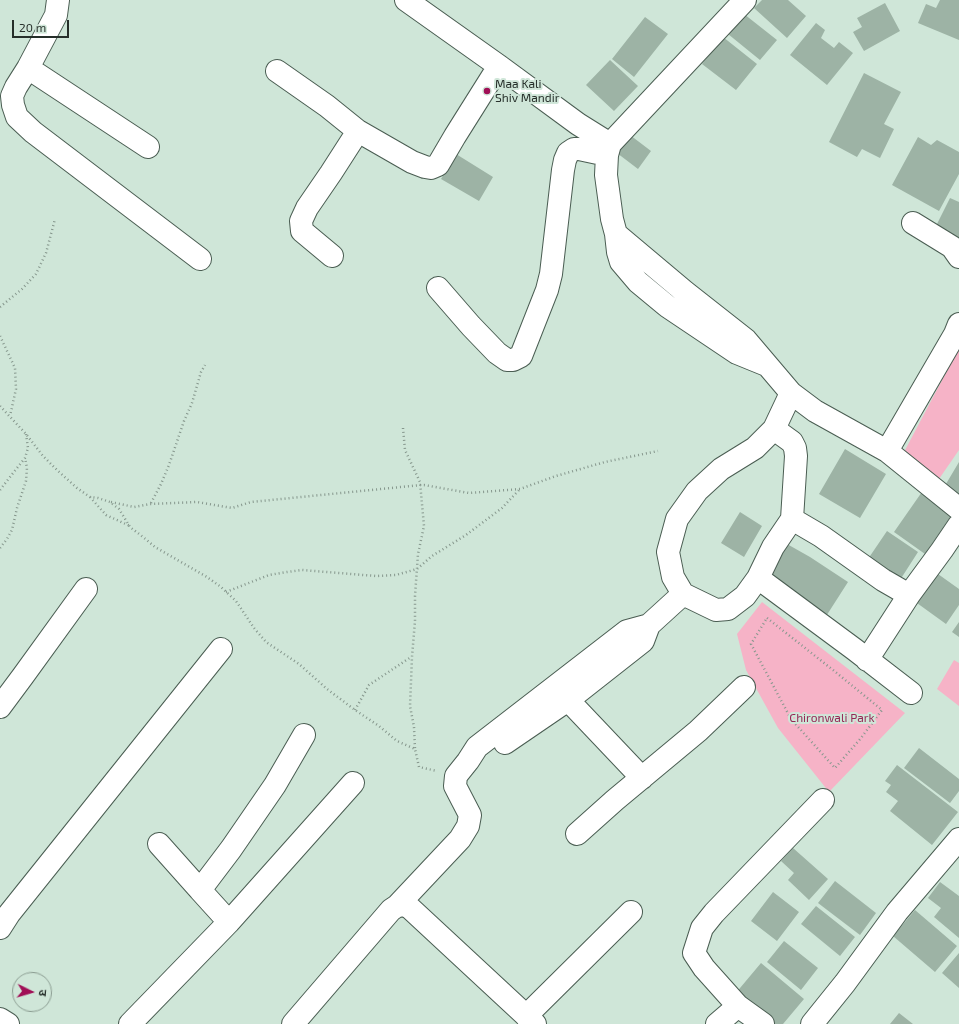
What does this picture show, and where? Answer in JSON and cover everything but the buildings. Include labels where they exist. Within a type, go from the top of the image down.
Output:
[{"type":"street","points":[[58,0],[56,15],[12,96],[12,105],[17,117],[32,132],[200,259]]},
{"type":"street","points":[[406,0],[578,124],[608,149]]},
{"type":"street","points":[[745,0],[608,149],[606,175],[612,219],[621,262],[638,282],[667,306],[737,353],[768,366],[791,394],[814,411],[887,451],[959,509]]},
{"type":"street","points":[[278,71],[327,106],[358,131],[412,162],[425,168],[431,168],[438,165],[499,66]]},
{"type":"street","points":[[28,68],[148,147]]},
{"type":"street","points":[[332,256],[302,230],[301,221],[307,208],[358,131]]},
{"type":"street","points":[[438,288],[470,326],[497,353],[507,360],[513,360],[521,356],[547,290],[551,274],[565,160],[568,153],[574,149],[608,149]]},
{"type":"street","points":[[913,223],[952,247],[959,257]]},
{"type":"street","points":[[887,451],[955,334],[959,324]]},
{"type":"street","points":[[774,429],[792,442],[795,448],[796,456],[792,518],[773,547],[758,578],[745,596],[728,608],[716,610],[682,594],[673,577],[668,552],[677,519],[697,491],[722,470],[756,448],[774,429],[791,394]]},
{"type":"street","points":[[792,518],[821,536],[883,580],[909,595]]},
{"type":"street","points":[[867,660],[909,595],[959,525]]},
{"type":"street","points":[[758,578],[911,693]]},
{"type":"street","points":[[0,707],[86,588]]},
{"type":"street","points":[[300,1022],[391,910],[398,906],[460,839],[468,826],[470,815],[455,786],[462,768],[477,747],[627,632],[649,625],[682,594]]},
{"type":"street","points":[[462,768],[485,757],[568,700],[643,641],[649,625]]},
{"type":"street","points":[[0,928],[9,914],[221,649]]},
{"type":"street","points":[[577,834],[615,800],[698,731],[744,687]]},
{"type":"street","points":[[568,700],[642,778]]},
{"type":"street","points":[[200,890],[276,785],[304,735]]},
{"type":"street","points":[[130,1024],[229,922],[353,783]]},
{"type":"street","points":[[763,1024],[738,1006],[704,968],[694,954],[702,928],[714,913],[823,800]]},
{"type":"street","points":[[812,1024],[845,983],[897,912],[959,839]]},
{"type":"street","points":[[159,844],[229,922]]},
{"type":"street","points":[[398,906],[404,905],[410,908],[530,1020],[631,912]]},
{"type":"street","points":[[717,1024],[738,1006]]},
{"type":"street","points":[[0,1019],[8,1024]]},
{"type":"path","points":[[0,307],[22,289],[36,274],[46,253],[55,219]]},
{"type":"path","points":[[0,336],[15,368],[16,389],[10,416]]},
{"type":"path","points":[[150,504],[169,465],[184,421],[192,403],[201,372],[205,365]]},
{"type":"path","points":[[0,406],[26,434],[43,456],[77,488],[90,496],[134,507],[150,504],[197,502],[232,508],[251,502],[324,496],[421,485],[469,493],[520,489],[556,476],[605,462],[658,452]]},
{"type":"path","points":[[403,428],[405,450],[421,485],[424,526],[418,554],[412,656],[410,706],[414,727],[415,749],[419,767],[462,768]]},
{"type":"path","points":[[0,490],[25,458],[28,448],[26,434]]},
{"type":"path","points":[[0,548],[12,530],[17,508],[26,481],[27,468],[25,458]]},
{"type":"path","points":[[226,592],[269,575],[302,570],[396,575],[417,569],[432,556],[466,535],[502,508],[520,489]]},
{"type":"path","points":[[90,496],[106,515],[130,527],[155,546],[207,577],[236,601],[254,628],[266,642],[299,664],[327,689],[379,726],[397,741],[415,749]]},
{"type":"path","points":[[110,502],[119,509],[130,527]]},
{"type":"path","points":[[767,618],[882,710],[861,738],[835,768],[791,719],[751,644],[767,618]]},
{"type":"path","points":[[355,710],[369,685],[412,656]]},
{"type":"green space","points":[[959,348],[959,450],[939,479],[903,454]]},
{"type":"green space","name":"Chironwali Park","points":[[762,602],[905,713],[829,792],[778,728],[746,670],[737,634]]},
{"type":"green space","points":[[954,660],[959,663],[959,706],[937,689]]},
{"type":"place","name":"Maa Kali Shiv Mandir","points":[[487,91]]}]
